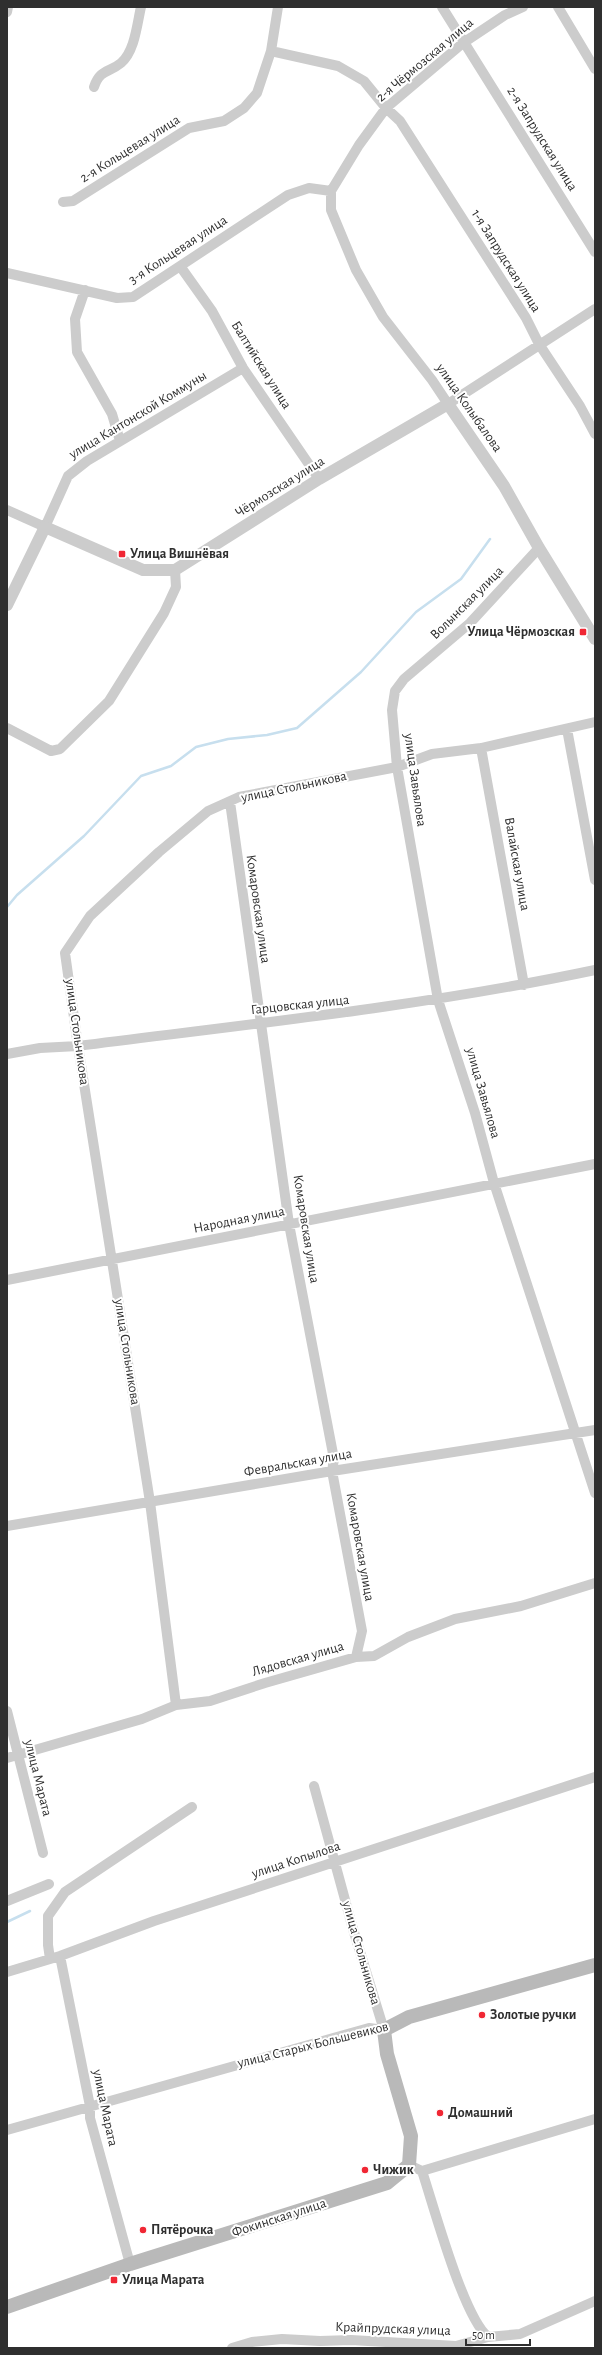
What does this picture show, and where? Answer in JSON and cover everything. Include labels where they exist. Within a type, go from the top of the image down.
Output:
[{"type":"main road","name":"улица Старых Большевиков","points":[[384,2030],[409,2017],[595,1965]]},
{"type":"main road","name":"улица Стольникова","points":[[384,2030],[387,2054],[410,2136],[409,2165]]},
{"type":"main road","name":"Фокинская улица","points":[[7,2307],[130,2264],[387,2182],[409,2165]]},
{"type":"street","points":[[7,12],[8,7]]},
{"type":"street","points":[[94,87],[97,78],[121,63],[128,55],[141,7]]},
{"type":"street","name":"2-я Кольцевая улица","points":[[63,202],[73,201],[189,128],[224,121],[244,108],[257,93],[271,51],[278,7]]},
{"type":"street","name":"2-я Запрудская улица","points":[[442,7],[463,43],[474,57],[595,252]]},
{"type":"street","name":"2-я Чёрмозская улица","points":[[331,190],[359,146],[386,108],[463,43],[505,15],[523,7]]},
{"type":"street","points":[[558,7],[595,69]]},
{"type":"street","name":"1-я Запрудская улица","points":[[271,51],[338,66],[364,80],[386,108],[400,121],[526,318],[539,344],[580,406],[595,434]]},
{"type":"street","name":"3-я Кольцевая улица","points":[[7,273],[117,298],[133,297],[288,195],[309,188],[331,190]]},
{"type":"street","name":"улица Колыбалова","points":[[331,190],[331,210],[356,270],[383,317],[448,404],[504,486],[539,548],[595,639]]},
{"type":"street","name":"Балтийская улица","points":[[180,266],[212,312],[243,368],[319,479]]},
{"type":"street","points":[[86,290],[75,319],[77,352],[112,414],[120,441]]},
{"type":"street","name":"Чёрмозская улица","points":[[175,570],[319,479],[448,404],[595,309]]},
{"type":"street","name":"улица Кантонской Коммуны","points":[[7,604],[68,476],[88,460],[243,368]]},
{"type":"street","points":[[7,510],[143,570],[175,570],[176,588],[164,613],[109,701],[60,750],[51,751],[7,728]]},
{"type":"street","name":"Волынская улица","points":[[395,691],[404,679],[470,623],[539,548]]},
{"type":"street","name":"улица Завьялова","points":[[395,691],[392,710],[397,767],[438,1000],[475,1113],[494,1183],[595,1493]]},
{"type":"street","name":"улица Стольникова","points":[[176,1705],[150,1502],[78,1046],[65,953],[90,916],[154,857],[208,811],[239,797],[397,767],[432,754],[482,748],[595,722]]},
{"type":"street","points":[[567,729],[595,880]]},
{"type":"street","name":"Валайская улица","points":[[482,748],[524,985]]},
{"type":"street","name":"Комаровская улица","points":[[230,802],[289,1224],[334,1459],[332,1471],[362,1631],[356,1658]]},
{"type":"street","name":"Гарцовская улица","points":[[7,1054],[40,1048],[78,1046],[353,1013],[524,985],[595,970]]},
{"type":"street","name":"Народная улица","points":[[7,1280],[595,1164]]},
{"type":"street","name":"Февральская улица","points":[[7,1526],[332,1471],[595,1430]]},
{"type":"street","name":"Лядовская улица","points":[[7,1758],[142,1719],[176,1705],[210,1701],[265,1683],[356,1658],[374,1656],[408,1637],[455,1619],[521,1606],[595,1583]]},
{"type":"street","name":"улица Марата","points":[[7,1711],[43,1853]]},
{"type":"street","name":"улица Копылова","points":[[7,1972],[55,1957],[154,1921],[595,1777]]},
{"type":"street","name":"улица Стольникова","points":[[314,1786],[384,2030]]},
{"type":"street","name":"улица Марата","points":[[130,2264],[90,2118],[90,2106],[55,1957],[48,1946],[48,1916],[65,1892],[192,1807]]},
{"type":"street","points":[[7,1901],[49,1884]]},
{"type":"street","name":"улица Старых Большевиков","points":[[7,2130],[369,2028],[384,2030]]},
{"type":"street","points":[[409,2165],[422,2171],[595,2119]]},
{"type":"street","points":[[422,2171],[462,2292],[482,2332],[488,2337]]},
{"type":"street","name":"Крайпрудская улица","points":[[232,2348],[252,2342],[282,2339],[320,2342],[351,2340],[456,2346],[488,2337],[520,2334],[595,2301]]},
{"type":"waterway","points":[[7,907],[17,895],[84,836],[141,776],[171,766],[196,747],[228,739],[267,735],[297,728],[361,672],[416,612],[461,579],[490,539]]},
{"type":"waterway","points":[[7,1922],[30,1911]]},
{"type":"place","name":"Улица Вишнёвая","points":[[122,554]]},
{"type":"place","name":"Улица Чёрмозская","points":[[583,632]]},
{"type":"place","name":"Золотые ручки","points":[[482,2015]]},
{"type":"place","name":"Домашний","points":[[440,2113]]},
{"type":"place","name":"Чижик","points":[[365,2170]]},
{"type":"place","name":"Пятёрочка","points":[[143,2230]]},
{"type":"place","name":"Улица Марата","points":[[114,2280]]}]
